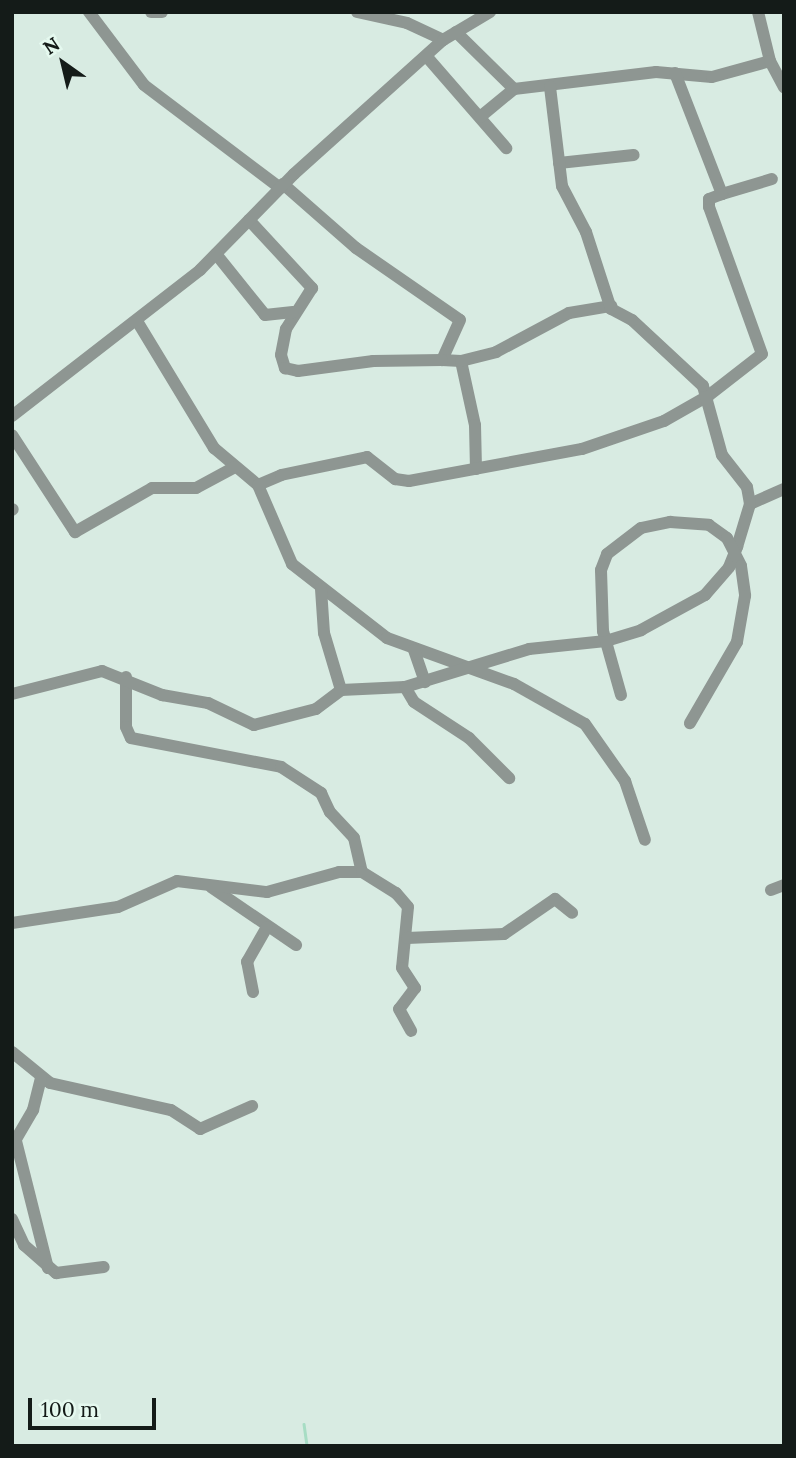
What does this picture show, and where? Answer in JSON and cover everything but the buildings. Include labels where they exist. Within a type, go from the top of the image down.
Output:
[{"type":"street","points":[[89,12],[144,85],[282,186],[356,248],[460,320],[442,360]]},
{"type":"street","points":[[151,12],[162,12]]},
{"type":"street","points":[[357,12],[407,23],[443,40]]},
{"type":"street","points":[[12,416],[137,321],[216,254],[282,186],[443,40],[490,12]]},
{"type":"street","points":[[758,12],[770,61],[784,88]]},
{"type":"street","points":[[456,32],[514,89]]},
{"type":"street","points":[[427,57],[506,148]]},
{"type":"street","points":[[480,117],[514,89],[550,87],[639,73],[712,77],[770,61]]},
{"type":"street","points":[[675,73],[722,194]]},
{"type":"street","points":[[12,694],[102,671],[126,677],[162,695],[208,703],[254,725],[316,709],[341,690],[405,687],[528,649],[606,641],[689,607],[719,582],[734,553],[750,504],[744,479],[722,455],[708,396],[688,368],[611,306],[586,232],[562,186],[550,87]]},
{"type":"street","points":[[559,163],[634,155]]},
{"type":"street","points":[[258,485],[281,475],[367,457],[404,482],[582,449],[664,421],[708,396],[762,354],[708,200],[772,179]]},
{"type":"street","points":[[249,220],[311,284],[310,295],[293,312],[281,355],[290,370],[461,361],[496,352],[569,313],[611,306]]},
{"type":"street","points":[[216,254],[265,315],[293,312]]},
{"type":"street","points":[[137,321],[214,448],[258,485],[289,559],[321,589],[387,638],[514,684],[585,724],[625,781],[645,840]]},
{"type":"street","points":[[461,361],[475,425],[476,469]]},
{"type":"street","points":[[12,436],[75,532],[152,488],[196,488],[235,467]]},
{"type":"street","points":[[750,504],[784,489]]},
{"type":"street","points":[[621,695],[606,641],[601,570],[607,554],[627,534],[656,524],[690,522],[709,526],[727,538],[734,553],[745,596],[742,625],[690,723]]},
{"type":"street","points":[[321,589],[324,633],[341,690]]},
{"type":"street","points":[[414,650],[425,682]]},
{"type":"street","points":[[126,677],[126,727],[131,737],[281,767],[321,793],[330,812],[354,838],[362,872]]},
{"type":"street","points":[[405,687],[414,702],[470,738],[509,778]]},
{"type":"street","points":[[12,923],[118,907],[177,881],[267,892],[339,872],[362,872],[403,900],[411,917],[402,968],[415,988],[399,1009],[411,1031]]},
{"type":"street","points":[[771,890],[784,885]]},
{"type":"street","points":[[211,887],[296,945]]},
{"type":"street","points":[[407,938],[504,934],[555,899],[572,913]]},
{"type":"street","points":[[253,992],[247,962],[267,927]]},
{"type":"street","points":[[12,1052],[41,1077],[67,1089],[171,1111],[200,1129],[252,1106]]},
{"type":"street","points":[[41,1077],[33,1110],[14,1143],[48,1268]]},
{"type":"street","points":[[12,1219],[24,1245],[48,1268],[68,1276],[104,1267]]},
{"type":"waterway","points":[[304,1424],[307,1446]]}]
